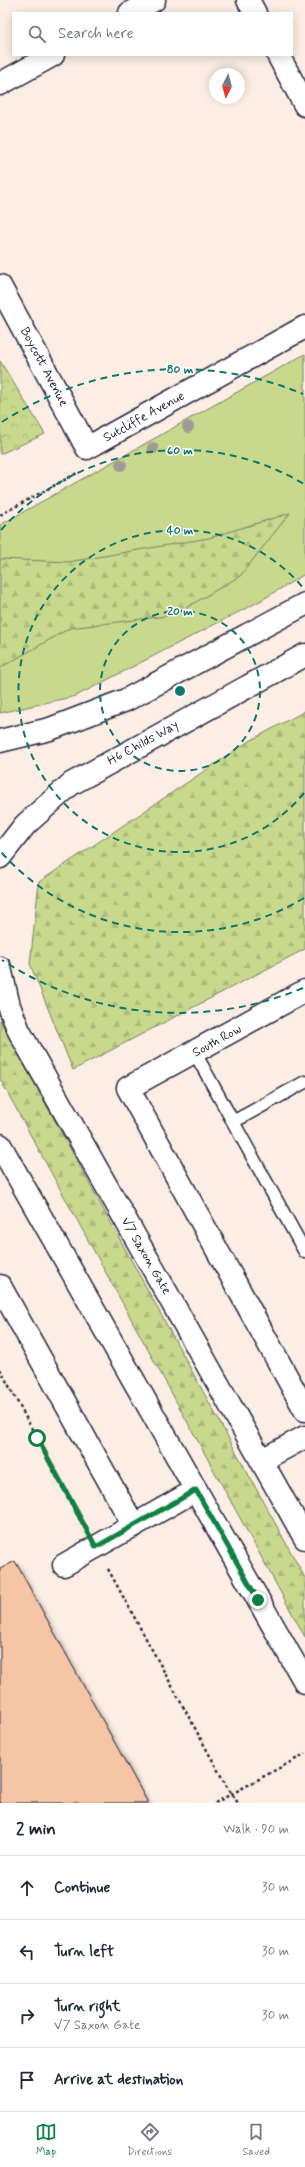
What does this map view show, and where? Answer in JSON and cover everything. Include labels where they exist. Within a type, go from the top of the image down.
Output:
[{"type":"street","points":[[132,12],[154,0]]},
{"type":"street","points":[[248,0],[254,12]]},
{"type":"street","points":[[0,84],[51,56]]},
{"type":"street","points":[[279,56],[305,105]]},
{"type":"street","name":"Boycott Avenue","points":[[0,286],[87,448]]},
{"type":"street","name":"Sutcliffe Avenue","points":[[87,448],[305,327]]},
{"type":"street","points":[[0,741],[50,729],[126,700],[305,604]]},
{"type":"street","name":"H6 Childs Way","points":[[0,857],[25,825],[72,784],[305,655]]},
{"type":"street","name":"V7 Saxon Gate","points":[[0,968],[9,1006],[19,1031],[305,1538]]},
{"type":"street","name":"South Row","points":[[305,991],[195,1053],[128,1088],[305,1410]]},
{"type":"street","points":[[0,1144],[305,1682]]},
{"type":"street","points":[[0,1286],[134,1526]]},
{"type":"street","points":[[262,1460],[305,1437]]},
{"type":"street","points":[[64,1565],[196,1490]]},
{"type":"lane","points":[[195,1053],[305,1252]]},
{"type":"lane","points":[[232,1122],[305,1082]]},
{"type":"path","points":[[0,1369],[226,1785],[238,1803]]},
{"type":"path","points":[[215,1803],[305,1754]]},
{"type":"green space","points":[[305,354],[305,574],[260,601],[76,696],[0,713],[0,525]]},
{"type":"green space","points":[[0,361],[45,434],[0,454]]},
{"type":"green space","points":[[290,513],[240,576],[174,615],[70,628],[0,668],[0,559],[68,562],[209,538]]},
{"type":"green space","points":[[305,711],[305,949],[73,1070],[30,964],[39,882],[246,743]]},
{"type":"green space","points":[[0,1020],[305,1578],[305,1637],[0,1079]]},
{"type":"building","points":[[15,1561],[148,1803],[0,1803],[0,1569]]},
{"type":"route","points":[[37,1438],[96,1547],[196,1490],[258,1600]]}]
